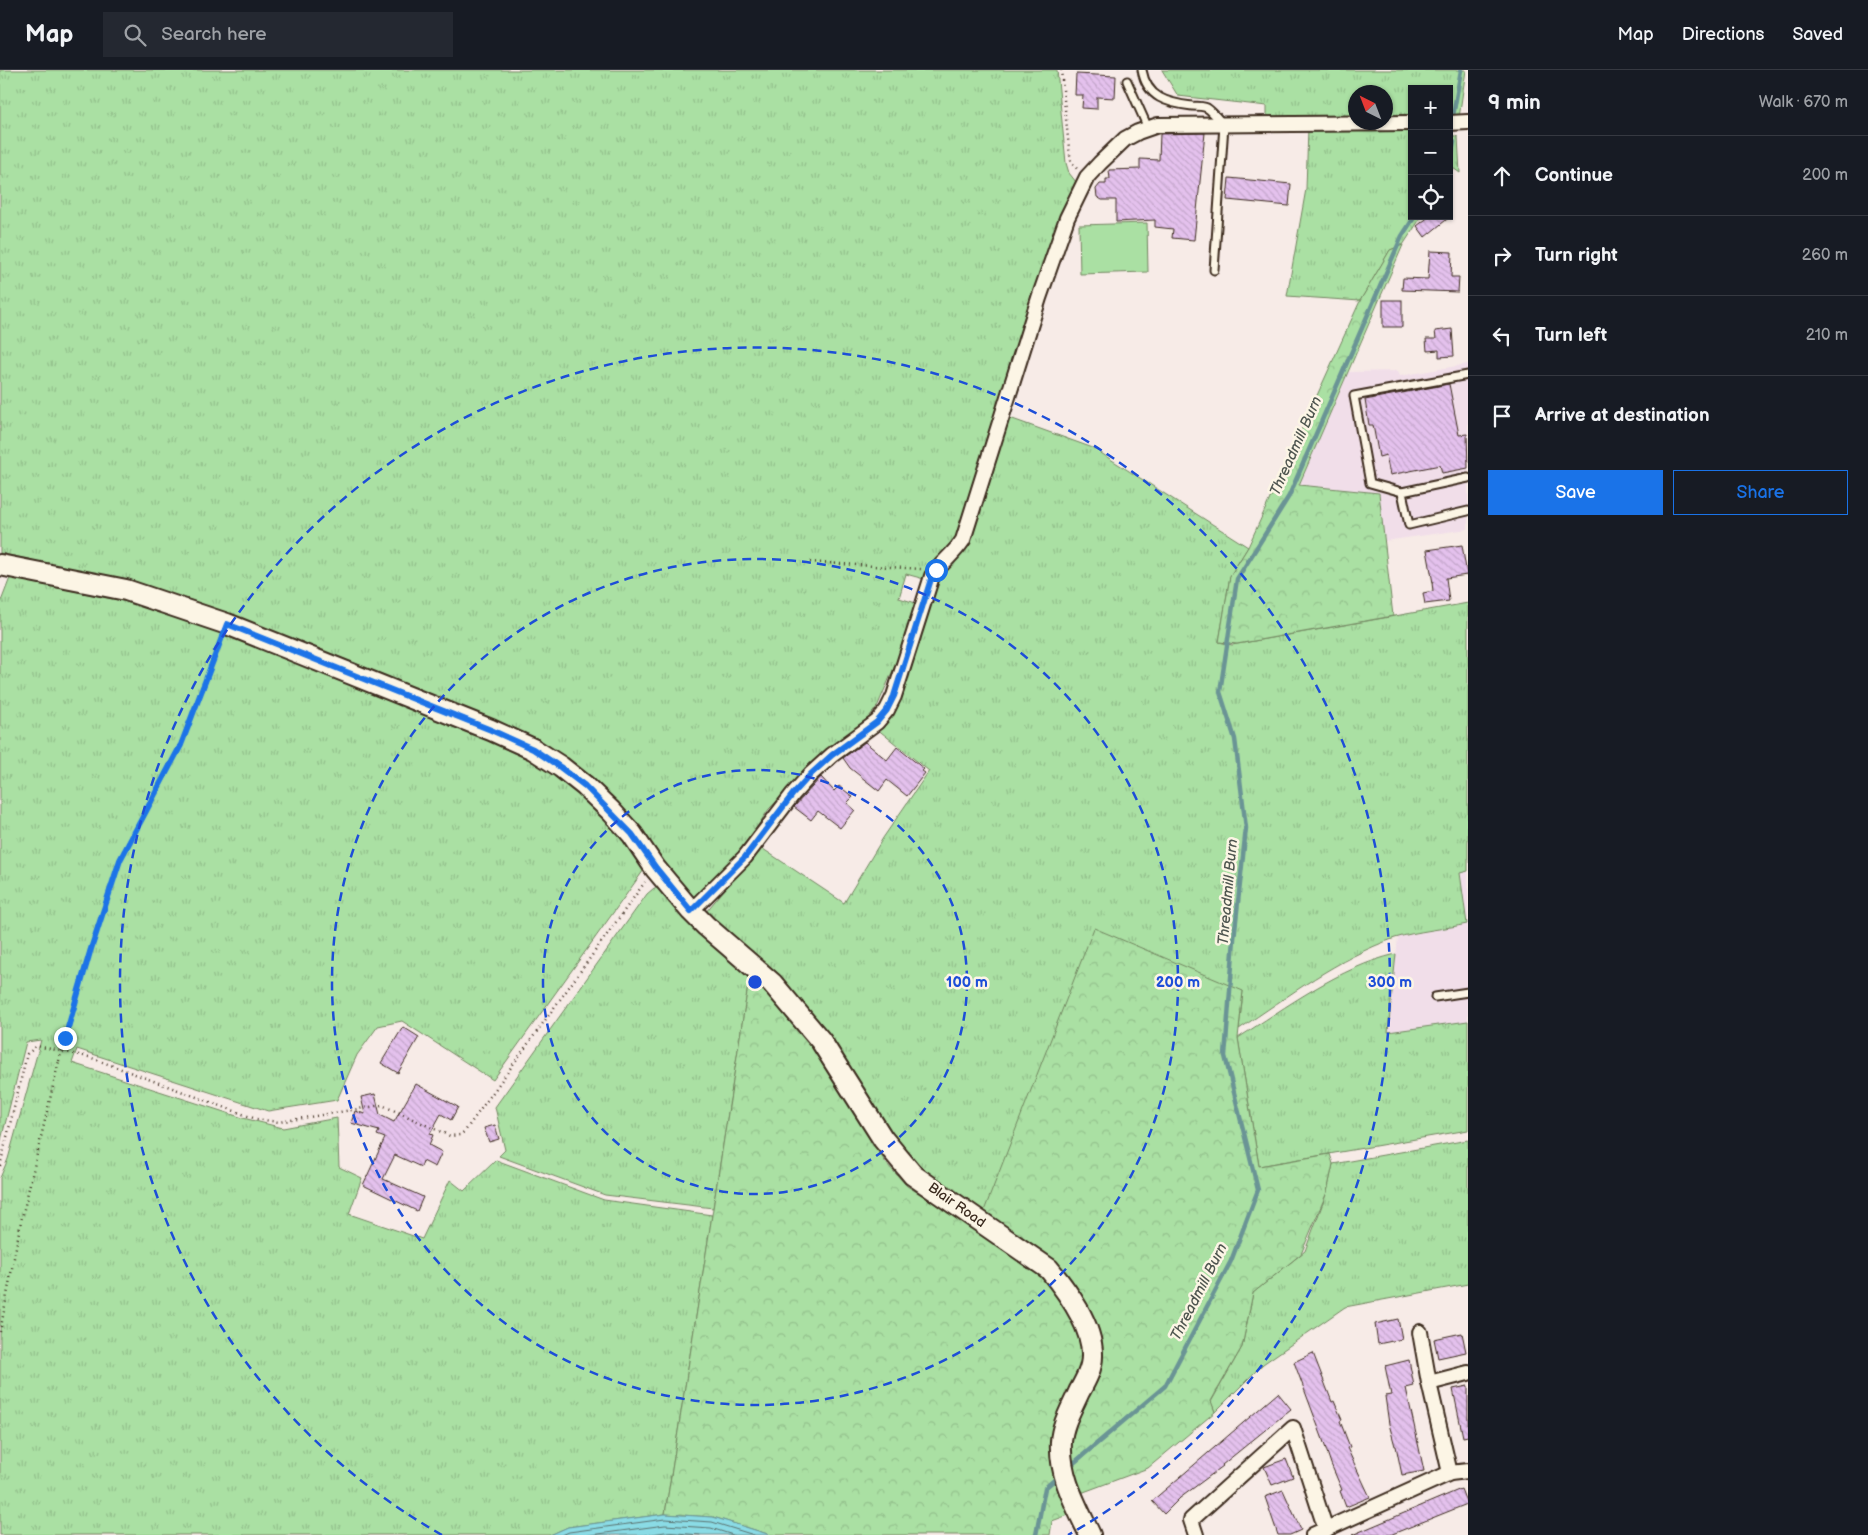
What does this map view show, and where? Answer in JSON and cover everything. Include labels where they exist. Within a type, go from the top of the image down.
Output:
[{"type":"street","points":[[1453,123],[1468,122]]},
{"type":"street","points":[[691,911],[745,857],[793,794],[811,774],[832,755],[877,722],[887,710],[894,696],[932,576],[940,565],[955,552],[963,540],[1066,218],[1088,177],[1100,162],[1126,139],[1158,125],[1408,123]]},
{"type":"street","name":"Blair Road","points":[[0,565],[126,590],[223,622],[491,730],[533,749],[579,782],[611,811],[632,834],[656,868],[691,911],[772,983],[821,1041],[883,1139],[913,1175],[1049,1269],[1066,1289],[1079,1312],[1090,1341],[1092,1357],[1088,1373],[1066,1421],[1061,1441],[1064,1474],[1090,1535]]},
{"type":"street","points":[[1420,1332],[1429,1383],[1450,1474]]},
{"type":"street","points":[[1429,1383],[1468,1373]]},
{"type":"street","points":[[1196,1535],[1191,1520],[1293,1428],[1326,1530]]},
{"type":"street","points":[[1313,1535],[1450,1474],[1468,1471]]},
{"type":"lane","points":[[1142,70],[1148,85],[1155,95],[1162,100],[1175,104],[1206,107],[1224,125],[1214,270]]},
{"type":"lane","points":[[1127,81],[1148,128]]},
{"type":"lane","points":[[1468,375],[1354,396],[1370,483],[1402,492],[1468,478]]},
{"type":"lane","points":[[1402,492],[1409,525],[1468,511]]},
{"type":"lane","points":[[1435,998],[1468,992]]},
{"type":"path","points":[[1062,70],[1071,161],[1078,171],[1088,177]]},
{"type":"path","points":[[810,562],[936,570]]},
{"type":"path","points":[[0,1332],[20,1226],[59,1061],[90,952],[120,860],[181,745],[223,622]]},
{"type":"path","points":[[0,1166],[27,1054],[37,1046],[88,1057],[256,1118],[279,1122],[382,1105],[450,1136],[460,1135],[465,1132],[656,868]]},
{"type":"shaded area","points":[[1468,364],[1468,529],[1385,541],[1379,493],[1299,486],[1348,372],[1398,371],[1400,376]]},
{"type":"shaded area","points":[[1468,871],[1468,1021],[1388,1032],[1398,937],[1467,924],[1460,873]]},
{"type":"green space","points":[[0,70],[1057,70],[1066,163],[1069,173],[1076,182],[1060,222],[957,537],[950,550],[933,563],[924,579],[906,574],[899,598],[916,603],[906,640],[877,707],[865,722],[824,753],[769,809],[738,855],[696,897],[689,896],[648,839],[536,741],[454,704],[144,585],[0,553]]},
{"type":"green space","points":[[1162,70],[1466,70],[1459,118],[1453,118],[1453,85],[1408,85],[1408,118],[1393,119],[1393,85],[1348,85],[1348,119],[1267,121],[1267,106],[1178,96]]},
{"type":"green space","points":[[1308,128],[1408,130],[1408,220],[1419,220],[1403,245],[1390,250],[1360,301],[1287,296],[1306,189]]},
{"type":"green space","points":[[1453,135],[1458,137],[1460,173],[1453,168]]},
{"type":"green space","points":[[1147,223],[1148,272],[1080,274],[1079,225]]},
{"type":"green space","points":[[1403,245],[1299,485],[1379,493],[1393,616],[1237,644],[1219,642],[1230,576],[1248,547],[1360,301],[1390,250]]},
{"type":"green space","points":[[1007,417],[1093,448],[1248,547],[1230,576],[1219,642],[1232,645],[1468,603],[1468,871],[1460,873],[1467,924],[1395,938],[1374,946],[1314,979],[1239,1029],[1243,991],[983,1214],[919,1169],[705,913],[760,847],[844,903],[883,838],[929,771],[876,728],[892,716],[936,581],[950,564]]},
{"type":"green space","points":[[10,578],[167,612],[241,637],[530,756],[569,781],[599,809],[646,867],[493,1080],[402,1021],[378,1026],[357,1055],[337,1100],[268,1111],[77,1049],[72,1063],[243,1118],[283,1128],[337,1118],[339,1167],[362,1178],[349,1214],[422,1239],[450,1180],[464,1191],[496,1160],[604,1200],[712,1215],[665,1514],[568,1527],[550,1535],[0,1535],[0,1178],[8,1159],[41,1040],[26,1042],[0,1144],[0,604]]},
{"type":"green space","points":[[654,888],[660,889],[691,926],[750,973],[713,1208],[605,1195],[499,1156],[505,1150],[495,1107],[647,894]]},
{"type":"green space","points":[[1094,928],[1243,991],[1238,1038],[1259,1166],[1330,1154],[1333,1164],[1327,1192],[1301,1254],[1253,1293],[1242,1347],[1211,1401],[1215,1412],[1148,1468],[1065,1499],[1074,1513],[1052,1521],[1050,1535],[771,1535],[713,1517],[665,1514],[750,973],[765,988],[809,1043],[886,1163],[907,1186],[977,1229]]},
{"type":"green space","points":[[1396,954],[1388,1032],[1468,1021],[1468,1130],[1259,1166],[1238,1038],[1294,1001],[1334,978],[1354,968]]},
{"type":"green space","points":[[1468,1140],[1468,1284],[1345,1307],[1263,1364],[1215,1412],[1211,1402],[1242,1347],[1253,1293],[1305,1251],[1327,1192],[1333,1164]]},
{"type":"water","points":[[665,1514],[713,1517],[771,1535],[550,1535],[568,1527]]},
{"type":"building","points":[[1076,74],[1116,76],[1115,98],[1097,97],[1097,109],[1082,108],[1083,95],[1075,95]]},
{"type":"building","points":[[1205,133],[1194,240],[1172,238],[1173,229],[1155,227],[1155,220],[1116,222],[1116,200],[1102,200],[1097,197],[1096,189],[1100,184],[1106,184],[1106,179],[1110,179],[1109,170],[1140,169],[1140,159],[1159,160],[1160,134]]},
{"type":"building","points":[[1229,178],[1291,184],[1289,206],[1227,200]]},
{"type":"building","points":[[1425,220],[1446,220],[1425,237],[1417,226]]},
{"type":"building","points":[[1430,251],[1452,252],[1451,277],[1459,277],[1458,292],[1402,290],[1403,278],[1428,279]]},
{"type":"building","points":[[1383,300],[1402,300],[1402,327],[1383,327]]},
{"type":"building","points":[[1452,329],[1454,356],[1439,357],[1439,350],[1427,351],[1426,339],[1436,339],[1435,331]]},
{"type":"building","points":[[1449,384],[1459,435],[1467,434],[1468,468],[1442,473],[1440,465],[1390,475],[1386,455],[1379,457],[1373,425],[1369,425],[1365,400]]},
{"type":"building","points":[[1462,545],[1467,575],[1446,578],[1449,601],[1425,604],[1423,593],[1433,591],[1427,550]]},
{"type":"building","points":[[865,742],[887,760],[897,747],[924,769],[922,771],[925,773],[907,796],[887,780],[879,791],[850,768],[843,758]]},
{"type":"building","points":[[821,777],[834,791],[839,786],[853,797],[847,803],[855,810],[840,828],[818,811],[811,820],[794,807]]},
{"type":"building","points":[[403,1027],[419,1037],[398,1073],[381,1063]]},
{"type":"building","points":[[416,1084],[458,1107],[451,1120],[441,1114],[430,1134],[433,1135],[429,1145],[442,1152],[435,1167],[423,1161],[421,1167],[395,1155],[383,1179],[423,1197],[417,1211],[363,1185],[385,1138],[377,1135],[379,1131],[351,1123],[355,1111],[365,1114],[361,1097],[375,1094],[380,1115],[394,1122]]},
{"type":"building","points":[[495,1125],[499,1139],[489,1142],[484,1128]]},
{"type":"building","points":[[1398,1319],[1402,1339],[1378,1344],[1375,1324]]},
{"type":"building","points":[[1462,1333],[1466,1352],[1438,1358],[1434,1339]]},
{"type":"building","points":[[1313,1353],[1332,1402],[1334,1401],[1342,1420],[1340,1421],[1350,1447],[1347,1448],[1370,1497],[1346,1507],[1340,1491],[1342,1490],[1294,1362]]},
{"type":"building","points":[[1409,1360],[1414,1386],[1406,1388],[1424,1471],[1402,1475],[1389,1424],[1385,1396],[1391,1395],[1385,1366]]},
{"type":"building","points":[[1468,1386],[1468,1436],[1463,1437],[1453,1389]]},
{"type":"building","points":[[1278,1393],[1291,1409],[1223,1466],[1180,1498],[1164,1514],[1152,1501]]},
{"type":"building","points":[[1286,1459],[1293,1477],[1272,1485],[1264,1467]]},
{"type":"building","points":[[1461,1489],[1467,1504],[1390,1535],[1352,1535]]},
{"type":"building","points":[[1283,1490],[1301,1530],[1290,1535],[1278,1535],[1265,1497]]},
{"type":"waterway","name":"Threadmill Burn","points":[[1453,116],[1461,70]]},
{"type":"waterway","name":"Threadmill Burn","points":[[1453,147],[1454,142]]},
{"type":"waterway","name":"Threadmill Burn","points":[[1069,1467],[1165,1386],[1231,1261],[1258,1190],[1225,1056],[1234,939],[1246,828],[1235,739],[1220,692],[1237,579],[1289,496],[1402,236],[1412,220]]},
{"type":"waterway","name":"Threadmill Burn","points":[[1036,1535],[1045,1488],[1060,1475]]},
{"type":"route","points":[[65,1038],[90,952],[120,860],[181,745],[227,624],[491,730],[533,749],[585,786],[611,811],[632,834],[656,868],[691,911],[745,857],[793,794],[811,774],[832,755],[877,722],[887,710],[894,696],[932,576],[936,570]]}]
